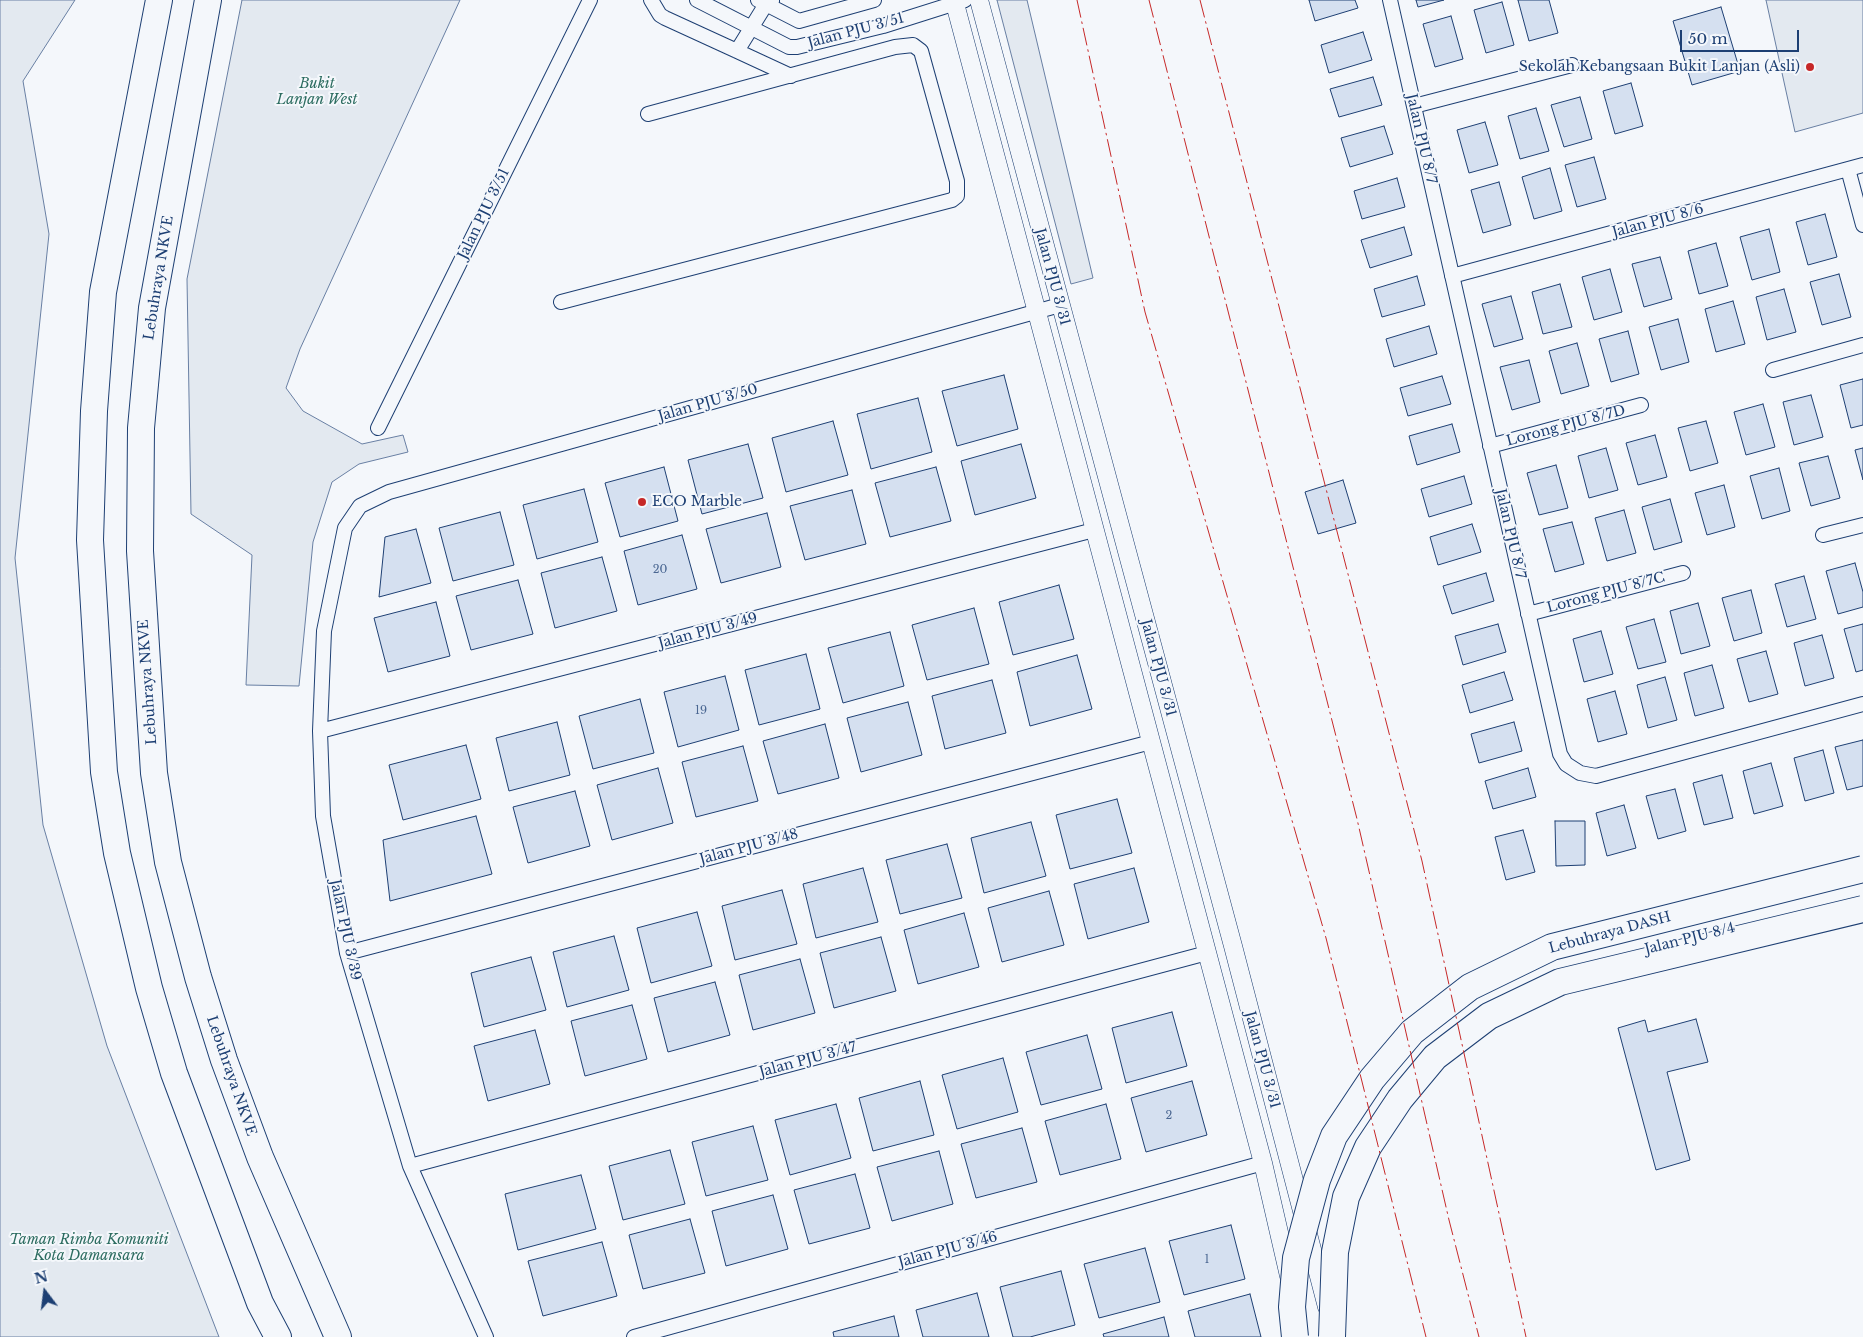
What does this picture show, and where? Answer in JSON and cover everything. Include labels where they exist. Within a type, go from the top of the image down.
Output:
[{"type":"highway","points":[[159,0],[103,292],[94,402],[90,540],[104,772],[117,853],[149,988],[174,1073],[260,1303],[278,1337]]},
{"type":"highway","name":"Lebuhraya NKVE","points":[[208,0],[152,308],[141,428],[140,551],[154,773],[168,862],[198,977],[224,1060],[260,1157],[338,1337]]},
{"type":"highway","name":"Lebuhraya DASH","points":[[1295,1337],[1292,1307],[1296,1258],[1317,1180],[1334,1136],[1372,1079],[1412,1032],[1470,987],[1552,947],[1863,869]]},
{"type":"highway","points":[[1333,1337],[1335,1252],[1346,1197],[1368,1146],[1400,1099],[1434,1057],[1489,1016],[1560,982],[1863,909]]},
{"type":"street","name":"Jalan PJU 3/51","points":[[378,428],[590,0]]},
{"type":"street","points":[[651,0],[660,15],[665,18],[791,76]]},
{"type":"street","name":"Jalan PJU 3/51","points":[[697,0],[789,46],[797,47],[883,26],[958,1]]},
{"type":"street","name":"Jalan PJU 3/51","points":[[766,1],[799,21],[874,0]]},
{"type":"street","name":"Jalan PJU 3/31","points":[[979,0],[1228,927],[1333,1337]]},
{"type":"street","name":"Jalan PJU 8/7","points":[[1390,0],[1560,754],[1566,764],[1580,773],[1596,776],[1863,704]]},
{"type":"street","points":[[737,51],[766,1]]},
{"type":"street","name":"Jalan PJU 3/31","points":[[958,1],[1036,312],[1263,1163],[1303,1337]]},
{"type":"street","points":[[561,302],[952,200],[957,196],[957,181],[921,52],[913,45],[894,47],[648,114]]},
{"type":"street","points":[[1414,106],[1572,65]]},
{"type":"street","name":"Jalan PJU 8/6","points":[[1452,276],[1863,165]]},
{"type":"street","points":[[1848,169],[1863,225]]},
{"type":"street","name":"Jalan PJU 3/50","points":[[360,506],[388,492],[1060,305]]},
{"type":"street","points":[[1773,370],[1863,345]]},
{"type":"street","name":"Lorong PJU 8/7D","points":[[1490,446],[1641,405]]},
{"type":"street","name":"Jalan PJU 3/39","points":[[360,506],[345,528],[324,631],[320,731],[323,816],[347,952],[410,1166],[486,1337]]},
{"type":"street","points":[[1823,535],[1863,524]]},
{"type":"street","name":"Jalan PJU 3/49","points":[[320,731],[1094,530]]},
{"type":"street","name":"Lorong PJU 8/7C","points":[[1528,614],[1683,572]]},
{"type":"street","name":"Jalan PJU 3/48","points":[[347,952],[1151,742]]},
{"type":"street","name":"Jalan PJU 8/4","points":[[1521,991],[1649,949],[1863,896]]},
{"type":"street","name":"Jalan PJU 3/47","points":[[410,1166],[1207,953]]},
{"type":"street","name":"Jalan PJU 3/46","points":[[634,1337],[1263,1163]]},
{"type":"green space","name":"Taman Rimba Komuniti Kota Damansara","points":[[0,0],[75,0],[23,81],[49,234],[15,558],[43,825],[107,1046],[219,1337],[0,1337]]},
{"type":"green space","name":"Bukit Lanjan West","points":[[242,0],[460,0],[300,349],[286,388],[303,411],[362,444],[403,435],[408,452],[359,464],[332,482],[313,542],[299,686],[246,685],[252,555],[191,514],[187,279]]},
{"type":"green space","points":[[997,0],[1027,0],[1093,278],[1071,284]]},
{"type":"green space","name":"Sekolah Kebangsaan Bukit Lanjan (Asli)","points":[[1766,0],[1863,0],[1863,113],[1795,132]]},
{"type":"building","points":[[1309,0],[1355,0],[1358,8],[1315,21]]},
{"type":"building","points":[[1416,0],[1444,0],[1418,7]]},
{"type":"building","points":[[1518,0],[1549,0],[1558,33],[1529,41]]},
{"type":"building","points":[[1502,2],[1514,45],[1486,53],[1474,10]]},
{"type":"building","points":[[1721,7],[1740,71],[1692,85],[1673,21]]},
{"type":"building","points":[[1451,16],[1463,59],[1435,67],[1423,24]]},
{"type":"building","points":[[1363,32],[1372,60],[1329,73],[1321,45]]},
{"type":"building","points":[[1373,77],[1382,105],[1339,117],[1330,89]]},
{"type":"building","points":[[1631,83],[1643,126],[1615,134],[1603,91]]},
{"type":"building","points":[[1580,97],[1592,139],[1564,147],[1551,105]]},
{"type":"building","points":[[1536,108],[1549,151],[1520,159],[1508,116]]},
{"type":"building","points":[[1485,122],[1498,165],[1469,173],[1457,130]]},
{"type":"building","points":[[1384,126],[1393,154],[1350,167],[1341,138]]},
{"type":"building","points":[[1594,157],[1606,199],[1577,207],[1565,165]]},
{"type":"building","points":[[1550,168],[1562,211],[1534,219],[1522,177]]},
{"type":"building","points":[[1397,178],[1405,207],[1362,219],[1354,191]]},
{"type":"building","points":[[1499,182],[1511,225],[1483,233],[1471,190]]},
{"type":"building","points":[[1825,214],[1837,257],[1808,265],[1796,222]]},
{"type":"building","points":[[1404,227],[1412,255],[1370,268],[1361,240]]},
{"type":"building","points":[[1769,229],[1780,272],[1752,280],[1740,237]]},
{"type":"building","points":[[1716,243],[1728,286],[1699,294],[1688,251]]},
{"type":"building","points":[[1660,257],[1672,299],[1644,307],[1632,264]]},
{"type":"building","points":[[1610,269],[1622,312],[1594,320],[1582,277]]},
{"type":"building","points":[[1839,274],[1851,317],[1822,325],[1810,282]]},
{"type":"building","points":[[1417,276],[1425,305],[1382,317],[1374,289]]},
{"type":"building","points":[[1560,284],[1572,327],[1543,334],[1532,292]]},
{"type":"building","points":[[1784,289],[1796,332],[1767,340],[1756,297]]},
{"type":"building","points":[[1511,296],[1523,339],[1494,347],[1482,304]]},
{"type":"building","points":[[1733,301],[1745,344],[1716,352],[1705,309]]},
{"type":"building","points":[[1678,319],[1689,362],[1661,370],[1649,327]]},
{"type":"building","points":[[1429,326],[1437,354],[1394,367],[1386,339]]},
{"type":"building","points":[[1628,331],[1639,374],[1611,382],[1599,339]]},
{"type":"building","points":[[1577,343],[1589,386],[1561,394],[1549,351]]},
{"type":"building","points":[[1529,360],[1540,402],[1512,410],[1500,367]]},
{"type":"building","points":[[1004,375],[1018,429],[957,446],[942,391]]},
{"type":"building","points":[[1442,376],[1451,404],[1408,416],[1400,388]]},
{"type":"building","points":[[1863,379],[1863,425],[1851,428],[1840,385]]},
{"type":"building","points":[[1811,395],[1823,437],[1794,445],[1783,402]]},
{"type":"building","points":[[918,398],[932,452],[871,469],[857,414]]},
{"type":"building","points":[[1763,404],[1775,447],[1746,455],[1734,412]]},
{"type":"building","points":[[833,421],[848,475],[786,492],[772,438]]},
{"type":"building","points":[[1706,421],[1718,463],[1690,471],[1678,428]]},
{"type":"building","points":[[1452,424],[1460,452],[1417,465],[1409,436]]},
{"type":"building","points":[[1655,435],[1667,477],[1638,485],[1626,443]]},
{"type":"building","points":[[748,444],[763,498],[702,514],[688,460]]},
{"type":"building","points":[[1021,444],[1036,498],[975,515],[961,461]]},
{"type":"building","points":[[1606,448],[1618,490],[1589,498],[1578,456]]},
{"type":"building","points":[[1863,448],[1863,480],[1855,450]]},
{"type":"building","points":[[1828,456],[1840,498],[1811,506],[1799,463]]},
{"type":"building","points":[[1556,465],[1568,508],[1539,515],[1527,473]]},
{"type":"building","name":"ECO Marble","points":[[664,467],[678,521],[620,537],[605,483]]},
{"type":"building","points":[[936,467],[951,521],[890,537],[875,483]]},
{"type":"building","points":[[1779,468],[1790,511],[1762,519],[1750,476]]},
{"type":"building","points":[[1464,476],[1472,504],[1429,517],[1421,489]]},
{"type":"building","points":[[1343,480],[1356,523],[1318,534],[1305,492]]},
{"type":"building","points":[[1724,485],[1735,527],[1707,535],[1695,493]]},
{"type":"building","points":[[584,489],[598,542],[537,559],[523,505]]},
{"type":"building","points":[[852,490],[866,544],[805,560],[790,506]]},
{"type":"building","points":[[1670,499],[1682,542],[1654,550],[1642,507]]},
{"type":"building","points":[[1624,510],[1636,553],[1607,561],[1595,518]]},
{"type":"building","points":[[500,512],[514,565],[453,581],[439,528]]},
{"type":"building","points":[[767,513],[781,567],[721,583],[706,529]]},
{"type":"building","points":[[1572,522],[1584,564],[1555,572],[1543,529]]},
{"type":"building","points":[[1472,524],[1481,552],[1438,565],[1430,537]]},
{"type":"building","points":[[416,529],[431,583],[379,597],[385,537]]},
{"type":"building","points":[[682,535],[697,589],[638,605],[624,551]]},
{"type":"building","points":[[602,557],[617,611],[555,628],[541,573]]},
{"type":"building","points":[[1855,563],[1863,592],[1863,607],[1838,614],[1826,571]]},
{"type":"building","points":[[1486,573],[1494,601],[1452,614],[1443,586]]},
{"type":"building","points":[[1804,576],[1816,619],[1787,627],[1775,584]]},
{"type":"building","points":[[518,580],[533,634],[471,650],[456,596]]},
{"type":"building","points":[[1059,585],[1074,639],[1013,655],[999,602]]},
{"type":"building","points":[[1751,590],[1762,633],[1734,641],[1722,598]]},
{"type":"building","points":[[436,602],[450,656],[388,672],[374,618]]},
{"type":"building","points":[[1698,603],[1710,646],[1681,654],[1670,611]]},
{"type":"building","points":[[974,608],[989,664],[927,680],[912,625]]},
{"type":"building","points":[[1654,619],[1666,662],[1638,669],[1626,627]]},
{"type":"building","points":[[1498,624],[1506,652],[1463,665],[1455,636]]},
{"type":"building","points":[[1863,624],[1863,670],[1856,672],[1844,629]]},
{"type":"building","points":[[1601,631],[1613,674],[1584,682],[1573,639]]},
{"type":"building","points":[[890,632],[904,686],[843,703],[828,648]]},
{"type":"building","points":[[1822,635],[1834,678],[1805,686],[1794,643]]},
{"type":"building","points":[[1766,651],[1778,694],[1749,702],[1737,659]]},
{"type":"building","points":[[806,654],[820,709],[759,725],[745,670]]},
{"type":"building","points":[[1077,655],[1092,709],[1030,726],[1017,672]]},
{"type":"building","points":[[1712,665],[1724,708],[1695,716],[1684,673]]},
{"type":"building","points":[[1504,672],[1513,700],[1470,713],[1462,685]]},
{"type":"building","points":[[725,676],[739,730],[678,747],[664,692]]},
{"type":"building","points":[[1665,677],[1677,720],[1648,728],[1637,685]]},
{"type":"building","points":[[992,680],[1006,733],[945,749],[932,696]]},
{"type":"building","points":[[1615,691],[1627,734],[1598,742],[1587,699]]},
{"type":"building","points":[[640,699],[654,753],[593,769],[579,716]]},
{"type":"building","points":[[908,702],[922,755],[861,772],[847,718]]},
{"type":"building","points":[[557,722],[570,775],[509,791],[496,738]]},
{"type":"building","points":[[1514,722],[1522,751],[1479,763],[1471,734]]},
{"type":"building","points":[[825,724],[839,778],[778,794],[763,741]]},
{"type":"building","points":[[1863,740],[1863,786],[1847,790],[1835,747]]},
{"type":"building","points":[[466,745],[481,799],[403,820],[389,765]]},
{"type":"building","points":[[743,746],[758,801],[696,817],[682,762]]},
{"type":"building","points":[[1823,750],[1834,793],[1805,801],[1794,758]]},
{"type":"building","points":[[1771,763],[1783,806],[1754,814],[1743,771]]},
{"type":"building","points":[[658,768],[673,823],[612,840],[597,785]]},
{"type":"building","points":[[1528,768],[1536,797],[1493,809],[1485,781]]},
{"type":"building","points":[[1722,775],[1733,818],[1704,825],[1693,783]]},
{"type":"building","points":[[1675,789],[1686,831],[1658,839],[1646,796]]},
{"type":"building","points":[[575,791],[590,846],[528,863],[513,807]]},
{"type":"building","points":[[1117,799],[1132,853],[1070,869],[1056,815]]},
{"type":"building","points":[[1624,805],[1636,848],[1607,856],[1596,813]]},
{"type":"building","points":[[476,816],[492,874],[390,901],[383,840]]},
{"type":"building","points":[[1555,821],[1585,821],[1585,865],[1556,866]]},
{"type":"building","points":[[1031,822],[1046,876],[984,893],[971,838]]},
{"type":"building","points":[[1523,830],[1535,872],[1506,880],[1495,837]]},
{"type":"building","points":[[947,844],[962,898],[900,914],[886,860]]},
{"type":"building","points":[[863,868],[878,922],[816,938],[803,884]]},
{"type":"building","points":[[1134,868],[1149,922],[1088,939],[1074,884]]},
{"type":"building","points":[[782,890],[797,944],[735,960],[722,906]]},
{"type":"building","points":[[1049,891],[1064,945],[1002,962],[988,908]]},
{"type":"building","points":[[697,912],[712,966],[651,983],[637,928]]},
{"type":"building","points":[[964,913],[979,967],[918,984],[904,930]]},
{"type":"building","points":[[614,936],[629,990],[567,1007],[553,952]]},
{"type":"building","points":[[881,937],[896,991],[834,1008],[820,953]]},
{"type":"building","points":[[531,957],[546,1010],[484,1027],[471,973]]},
{"type":"building","points":[[800,959],[815,1013],[753,1030],[739,975]]},
{"type":"building","points":[[715,982],[730,1035],[668,1052],[654,998]]},
{"type":"building","points":[[632,1005],[647,1059],[585,1076],[571,1021]]},
{"type":"building","points":[[1172,1012],[1187,1066],[1126,1083],[1112,1028]]},
{"type":"building","points":[[1696,1019],[1708,1062],[1667,1072],[1690,1160],[1656,1170],[1618,1028],[1645,1020],[1648,1032]]},
{"type":"building","points":[[535,1030],[550,1084],[488,1101],[474,1046]]},
{"type":"building","points":[[1087,1035],[1102,1089],[1041,1105],[1026,1052]]},
{"type":"building","points":[[1003,1058],[1018,1112],[957,1129],[942,1075]]},
{"type":"building","points":[[920,1081],[934,1135],[873,1151],[859,1098]]},
{"type":"building","points":[[1192,1081],[1207,1135],[1146,1152],[1131,1098]]},
{"type":"building","points":[[836,1104],[851,1158],[790,1175],[775,1120]]},
{"type":"building","points":[[1106,1104],[1121,1159],[1060,1175],[1045,1121]]},
{"type":"building","points":[[753,1126],[768,1180],[706,1196],[692,1142]]},
{"type":"building","points":[[1022,1128],[1037,1182],[976,1198],[961,1144]]},
{"type":"building","points":[[670,1150],[685,1204],[623,1220],[609,1166]]},
{"type":"building","points":[[939,1151],[953,1204],[892,1221],[877,1167]]},
{"type":"building","points":[[855,1174],[870,1228],[809,1244],[794,1190]]},
{"type":"building","points":[[581,1175],[596,1229],[518,1250],[505,1194]]},
{"type":"building","points":[[773,1195],[788,1249],[726,1266],[712,1211]]},
{"type":"building","points":[[690,1219],[705,1273],[643,1289],[629,1235]]},
{"type":"building","points":[[1231,1225],[1245,1279],[1184,1295],[1169,1241]]},
{"type":"building","points":[[602,1242],[617,1296],[543,1316],[528,1261]]},
{"type":"building","points":[[1145,1248],[1160,1302],[1099,1318],[1084,1264]]},
{"type":"building","points":[[1061,1271],[1075,1325],[1030,1337],[1013,1337],[1000,1287]]},
{"type":"building","points":[[977,1293],[989,1337],[923,1337],[916,1310]]},
{"type":"building","points":[[1250,1294],[1261,1337],[1195,1337],[1188,1311]]},
{"type":"building","points":[[894,1316],[899,1337],[834,1337],[833,1332]]},
{"type":"building","points":[[1164,1317],[1169,1337],[1104,1337],[1103,1334]]},
{"type":"power","points":[[1077,0],[1145,312],[1326,938],[1426,1337]]},
{"type":"power","points":[[1149,0],[1357,819],[1449,1220],[1479,1337]]},
{"type":"power","points":[[1200,0],[1422,861],[1526,1337]]},
{"type":"place","name":"Sekolah Kebangsaan Bukit Lanjan (Asli)","points":[[1810,67]]},
{"type":"place","name":"ECO Marble","points":[[642,502]]}]
